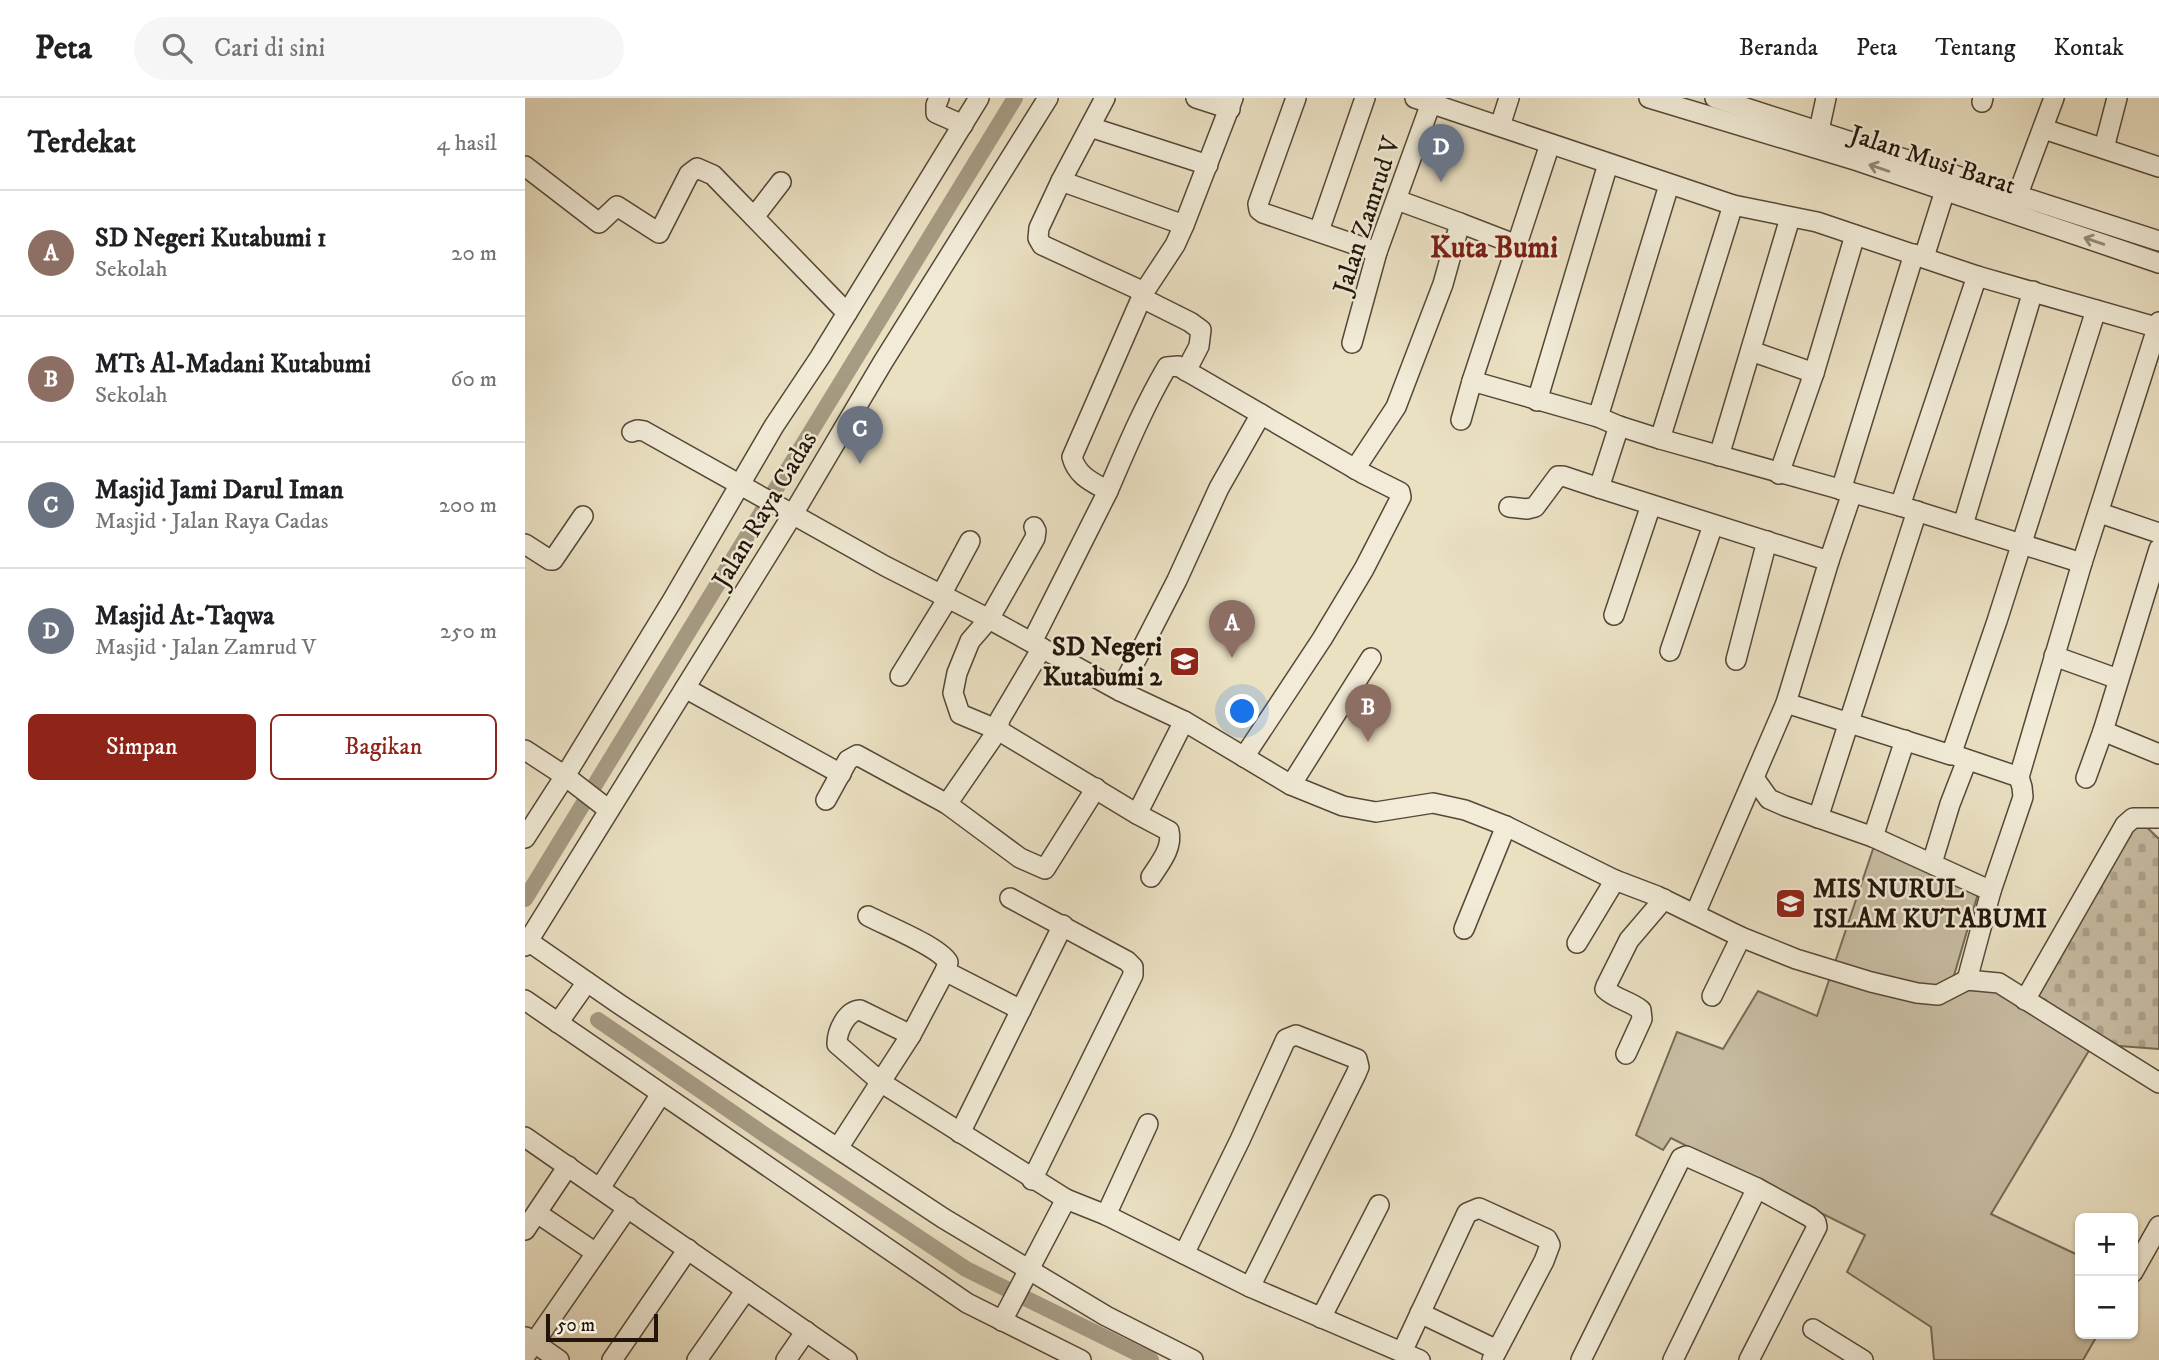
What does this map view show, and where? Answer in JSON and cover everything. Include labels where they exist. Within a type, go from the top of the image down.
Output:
[{"type":"street","points":[[939,98],[936,113],[963,125]]},
{"type":"street","points":[[525,838],[743,486],[774,426],[979,98]]},
{"type":"street","name":"Jalan Raya Cadas","points":[[527,943],[596,800],[685,688],[787,510],[1048,98]]},
{"type":"street","points":[[1105,98],[1061,181],[1039,228],[1038,238],[1042,245],[1143,295],[1201,330],[1199,346],[1186,371]]},
{"type":"street","points":[[1108,491],[1083,477],[1075,467],[1072,457],[1143,295],[1175,245],[1184,225],[1231,103],[1196,98]]},
{"type":"street","points":[[1296,98],[1258,204],[1259,210],[1377,252]]},
{"type":"street","points":[[1319,231],[1365,98]]},
{"type":"street","points":[[1500,126],[1510,98]]},
{"type":"street","name":"Jalan Musi Barat","points":[[1649,98],[1817,140],[1948,182],[2159,263]]},
{"type":"street","name":"Jalan Musi Barat","points":[[1715,98],[1817,140]]},
{"type":"street","points":[[1817,140],[1826,98]]},
{"type":"street","points":[[2018,194],[2054,98]]},
{"type":"street","points":[[2104,148],[2117,98]]},
{"type":"street","points":[[1423,101],[1733,205],[1817,222],[1977,276],[2158,326],[2054,656],[2019,777],[2022,797],[1991,891],[1967,980]]},
{"type":"street","name":"Jalan Zamrud V","points":[[1352,343],[1377,252],[1397,200],[1423,101]]},
{"type":"street","points":[[1090,127],[1208,166]]},
{"type":"street","points":[[2044,129],[2159,167]]},
{"type":"street","points":[[1461,420],[1550,144]]},
{"type":"street","points":[[1537,401],[1608,164]]},
{"type":"street","points":[[525,166],[599,223],[617,206],[659,233],[689,174],[698,168],[713,175],[847,313]]},
{"type":"street","points":[[1061,181],[1184,225]]},
{"type":"street","points":[[754,218],[781,182]]},
{"type":"street","points":[[1695,914],[1786,704],[1919,256],[1948,182]]},
{"type":"street","name":"Jalan Musi Barat","points":[[1948,182],[2018,194],[2159,241]]},
{"type":"street","points":[[1598,417],[1669,185]]},
{"type":"street","points":[[1397,200],[1517,245]]},
{"type":"street","points":[[1660,439],[1733,205]]},
{"type":"street","points":[[1719,456],[1790,218]]},
{"type":"street","points":[[1355,469],[1396,407],[1443,284],[1460,223]]},
{"type":"street","points":[[1779,474],[1814,373],[1855,234]]},
{"type":"street","points":[[1818,818],[1977,276]]},
{"type":"street","points":[[1962,525],[2033,291]]},
{"type":"street","points":[[1932,863],[1997,621],[2096,310]]},
{"type":"street","points":[[1751,351],[1814,373]]},
{"type":"street","points":[[947,804],[998,730],[1000,719],[1037,645],[1137,425],[1167,367],[1178,366],[1355,469],[1400,492],[1401,498],[1364,569],[1322,639],[1244,757]]},
{"type":"street","points":[[1472,380],[1779,474],[1909,508],[2082,563]]},
{"type":"street","points":[[1120,691],[1177,580],[1219,488],[1261,414]]},
{"type":"street","points":[[1599,488],[1619,426]]},
{"type":"street","points":[[632,432],[644,431],[885,566],[1120,691],[1184,721],[1291,785],[1343,806],[1376,812],[1433,803],[1465,810],[1506,826],[1615,880],[1664,899],[1741,937],[1796,959],[1871,982],[1938,996],[1967,980],[1999,983],[2159,1083]]},
{"type":"street","points":[[1509,507],[1535,507],[1558,476],[1563,476],[1829,561]]},
{"type":"street","points":[[1614,615],[1651,505]]},
{"type":"street","points":[[2099,513],[2159,533]]},
{"type":"street","points":[[525,544],[549,560],[554,560],[583,516]]},
{"type":"street","points":[[1670,651],[1713,525]]},
{"type":"street","points":[[1034,527],[1035,538],[989,619],[970,641],[957,673],[953,693],[960,714],[998,730],[1169,831],[1171,839],[1166,853],[1151,877]]},
{"type":"street","points":[[900,676],[945,596],[970,541]]},
{"type":"street","points":[[1736,660],[1767,541]]},
{"type":"street","points":[[2086,778],[2159,549]]},
{"type":"street","points":[[2054,656],[2118,679]]},
{"type":"street","points":[[1291,785],[1371,658]]},
{"type":"street","points":[[685,688],[841,774]]},
{"type":"street","points":[[1786,704],[2019,777]]},
{"type":"street","points":[[1137,814],[1184,721]]},
{"type":"street","points":[[2103,731],[2159,754]]},
{"type":"street","points":[[1873,837],[1905,740]]},
{"type":"street","points":[[525,750],[596,800]]},
{"type":"street","points":[[826,800],[848,760],[857,755],[947,804],[1020,858],[1045,869],[1095,788]]},
{"type":"street","points":[[1754,778],[1769,799],[1873,837],[1991,891]]},
{"type":"street","points":[[2025,1000],[2125,825],[2133,818],[2159,818]]},
{"type":"street","points":[[1464,929],[1506,826]]},
{"type":"street","points":[[1577,943],[1615,880]]},
{"type":"street","points":[[1010,898],[1127,961],[1134,971],[1032,1180]]},
{"type":"street","points":[[1626,1054],[1642,1019],[1641,1010],[1605,989],[1629,940],[1664,899]]},
{"type":"street","points":[[838,1148],[911,1035],[945,971],[947,962],[943,955],[868,916]]},
{"type":"street","points":[[960,1133],[1063,925]]},
{"type":"street","points":[[1712,996],[1741,937]]},
{"type":"street","points":[[527,943],[943,1218],[1106,1316],[1193,1360]]},
{"type":"street","points":[[945,971],[1021,1010]]},
{"type":"street","points":[[558,1023],[587,982]]},
{"type":"street","points":[[525,1000],[967,1303],[1004,1316],[1081,1360]]},
{"type":"street","points":[[911,1035],[860,1010],[851,1012],[837,1037],[837,1044],[882,1083],[1066,1199],[1106,1215],[1250,1287],[1420,1360]]},
{"type":"street","points":[[1184,1254],[1286,1039],[1296,1035],[1357,1059],[1359,1067],[1356,1074],[1250,1287]]},
{"type":"street","points":[[600,1188],[661,1094]]},
{"type":"street","points":[[1106,1215],[1148,1124]]},
{"type":"street","points":[[525,1137],[847,1360]]},
{"type":"street","points":[[1581,1360],[1681,1158],[1686,1156],[1757,1188],[1816,1222],[1817,1227],[1749,1360]]},
{"type":"street","points":[[525,1230],[569,1166]]},
{"type":"street","points":[[1673,1360],[1757,1188]]},
{"type":"street","points":[[1004,1316],[1066,1199]]},
{"type":"street","points":[[1321,1318],[1379,1205]]},
{"type":"street","points":[[559,1360],[528,1345],[628,1207]]},
{"type":"street","points":[[1402,1352],[1420,1313],[1467,1213],[1472,1209],[1479,1208],[1547,1239],[1550,1245],[1544,1261],[1495,1355],[1420,1313]]},
{"type":"street","points":[[537,1213],[596,1253]]},
{"type":"street","points":[[2138,1263],[2159,1226]]},
{"type":"street","points":[[612,1360],[688,1249]]},
{"type":"street","points":[[697,1360],[746,1290]]},
{"type":"street","points":[[1813,1329],[1855,1358]]},
{"type":"street","points":[[786,1360],[806,1332]]},
{"type":"green space","points":[[2136,817],[2159,839],[2159,1049],[2093,1044],[2024,1000]]},
{"type":"green space","points":[[1874,846],[1979,890],[1953,979],[1981,983],[2093,1044],[1991,1214],[2075,1254],[2075,1339],[2095,1339],[2083,1360],[1934,1360],[1931,1327],[1847,1272],[1865,1235],[1671,1138],[1663,1150],[1636,1135],[1677,1032],[1723,1049],[1758,991],[1817,1016]]},
{"type":"waterway","points":[[525,899],[1015,98]]},
{"type":"waterway","points":[[598,1020],[966,1269],[1151,1360]]},
{"type":"place","name":"Masjid At-Taqwa","points":[[1441,182]]},
{"type":"place","name":"Masjid Jami Darul Iman","points":[[860,464]]},
{"type":"place","name":"SD Negeri Kutabumi 1","points":[[1232,658]]},
{"type":"place","name":"SD Negeri Kutabumi 2","points":[[1185,661]]},
{"type":"place","name":"MTs Al-Madani Kutabumi","points":[[1368,742]]},
{"type":"place","name":"MIS NURUL ISLAM KUTABUMI","points":[[1790,903]]},
{"type":"district","name":"Kuta Bumi","points":[[1494,247]]}]
